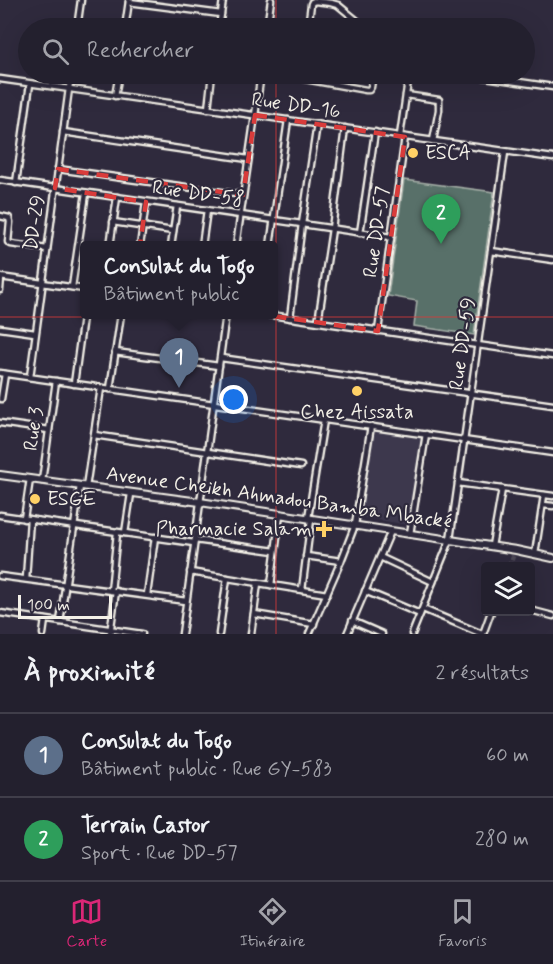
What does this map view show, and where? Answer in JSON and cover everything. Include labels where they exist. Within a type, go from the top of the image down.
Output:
[{"type":"street","points":[[78,18],[81,0]]},
{"type":"street","points":[[220,18],[223,0]]},
{"type":"street","points":[[268,18],[271,0]]},
{"type":"street","points":[[126,18],[129,1],[221,14]]},
{"type":"street","points":[[309,18],[311,4],[315,1],[335,3],[354,18]]},
{"type":"street","name":"Rue DD-16","points":[[0,79],[18,82]]},
{"type":"street","points":[[16,183],[30,84]]},
{"type":"street","name":"Rue DD-16","points":[[30,84],[553,158]]},
{"type":"street","name":"DD-29","points":[[30,377],[69,84]]},
{"type":"street","points":[[116,96],[118,84]]},
{"type":"street","points":[[208,109],[212,84]]},
{"type":"street","points":[[237,241],[260,84]]},
{"type":"street","points":[[335,84],[369,90],[371,84]]},
{"type":"street","name":"Rue DD-57","points":[[378,331],[408,84]]},
{"type":"street","points":[[533,84],[553,87]]},
{"type":"street","points":[[406,95],[438,100],[439,110],[433,141]]},
{"type":"street","points":[[271,241],[288,120]]},
{"type":"street","points":[[290,318],[317,124]]},
{"type":"street","points":[[318,322],[345,128]]},
{"type":"street","points":[[63,132],[248,159]]},
{"type":"street","points":[[360,233],[375,132]]},
{"type":"street","name":"Rue DD-59","points":[[412,634],[450,540],[505,152]]},
{"type":"street","points":[[58,169],[243,195]]},
{"type":"street","name":"Rue DD-58","points":[[0,180],[391,237]]},
{"type":"street","points":[[72,287],[86,193]]},
{"type":"street","points":[[111,241],[117,197]]},
{"type":"street","points":[[141,241],[146,202]]},
{"type":"street","points":[[172,241],[177,206]]},
{"type":"street","points":[[203,241],[207,210]]},
{"type":"street","points":[[0,216],[9,218],[8,243],[47,249]]},
{"type":"street","points":[[113,222],[173,231]]},
{"type":"street","points":[[491,251],[553,260]]},
{"type":"street","points":[[0,291],[1,277],[80,288]]},
{"type":"street","points":[[278,317],[553,356]]},
{"type":"street","points":[[74,384],[83,319]]},
{"type":"street","points":[[110,389],[120,319]]},
{"type":"street","points":[[182,634],[226,319]]},
{"type":"street","points":[[0,328],[35,333]]},
{"type":"street","points":[[115,352],[219,366]]},
{"type":"street","points":[[221,358],[553,405]]},
{"type":"street","points":[[1,399],[2,374],[553,453]]},
{"type":"street","name":"Rue 3","points":[[42,481],[56,381]]},
{"type":"street","points":[[60,622],[74,526],[94,435],[101,388]]},
{"type":"street","points":[[302,590],[309,518],[324,420]]},
{"type":"street","points":[[0,423],[49,430]]},
{"type":"street","points":[[309,634],[355,525],[371,426]]},
{"type":"street","points":[[410,534],[426,434]]},
{"type":"street","points":[[94,435],[301,466]]},
{"type":"street","name":"Avenue Cheikh Ahmadou Bamba Mbacké","points":[[0,475],[309,518],[492,546],[553,558]]},
{"type":"street","points":[[26,579],[30,479]]},
{"type":"street","points":[[458,483],[553,496]]},
{"type":"street","points":[[492,546],[502,489]]},
{"type":"street","points":[[125,533],[130,494]]},
{"type":"street","points":[[535,554],[544,495]]},
{"type":"street","points":[[543,505],[553,506]]},
{"type":"street","points":[[270,585],[280,514]]},
{"type":"street","points":[[0,515],[117,533],[275,551]]},
{"type":"street","points":[[347,634],[391,531]]},
{"type":"street","points":[[110,632],[117,533]]},
{"type":"street","points":[[147,595],[155,537]]},
{"type":"street","points":[[306,556],[341,561]]},
{"type":"street","points":[[380,557],[433,582]]},
{"type":"street","points":[[190,572],[327,594]]},
{"type":"street","points":[[0,576],[186,601]]},
{"type":"street","points":[[219,634],[227,578]]},
{"type":"street","points":[[251,634],[258,583]]},
{"type":"street","points":[[365,591],[420,614]]},
{"type":"street","points":[[423,609],[482,634],[489,616]]},
{"type":"street","points":[[535,611],[553,616]]},
{"type":"street","points":[[0,613],[110,632],[142,634]]},
{"type":"street","points":[[254,614],[314,624]]},
{"type":"street","points":[[43,634],[45,620]]},
{"type":"street","points":[[352,621],[382,634]]},
{"type":"highlighted area","points":[[255,115],[405,137],[378,331],[133,296],[146,202],[55,188],[58,169],[243,195]]},
{"type":"shaded area","points":[[372,430],[422,437],[409,525],[360,517]]},
{"type":"green space","points":[[404,180],[494,192],[474,335],[414,326],[417,301],[388,296]]},
{"type":"tunnel","points":[[511,562],[516,550]]},
{"type":"place","name":"ESCA","points":[[413,153]]},
{"type":"place","name":"Terrain Castor","points":[[441,244]]},
{"type":"place","name":"Consulat du Togo","points":[[179,388]]},
{"type":"place","name":"Chez Aissata","points":[[357,391]]},
{"type":"place","name":"ESGE","points":[[35,499]]},
{"type":"place","name":"Pharmacie Salam","points":[[324,529]]}]
